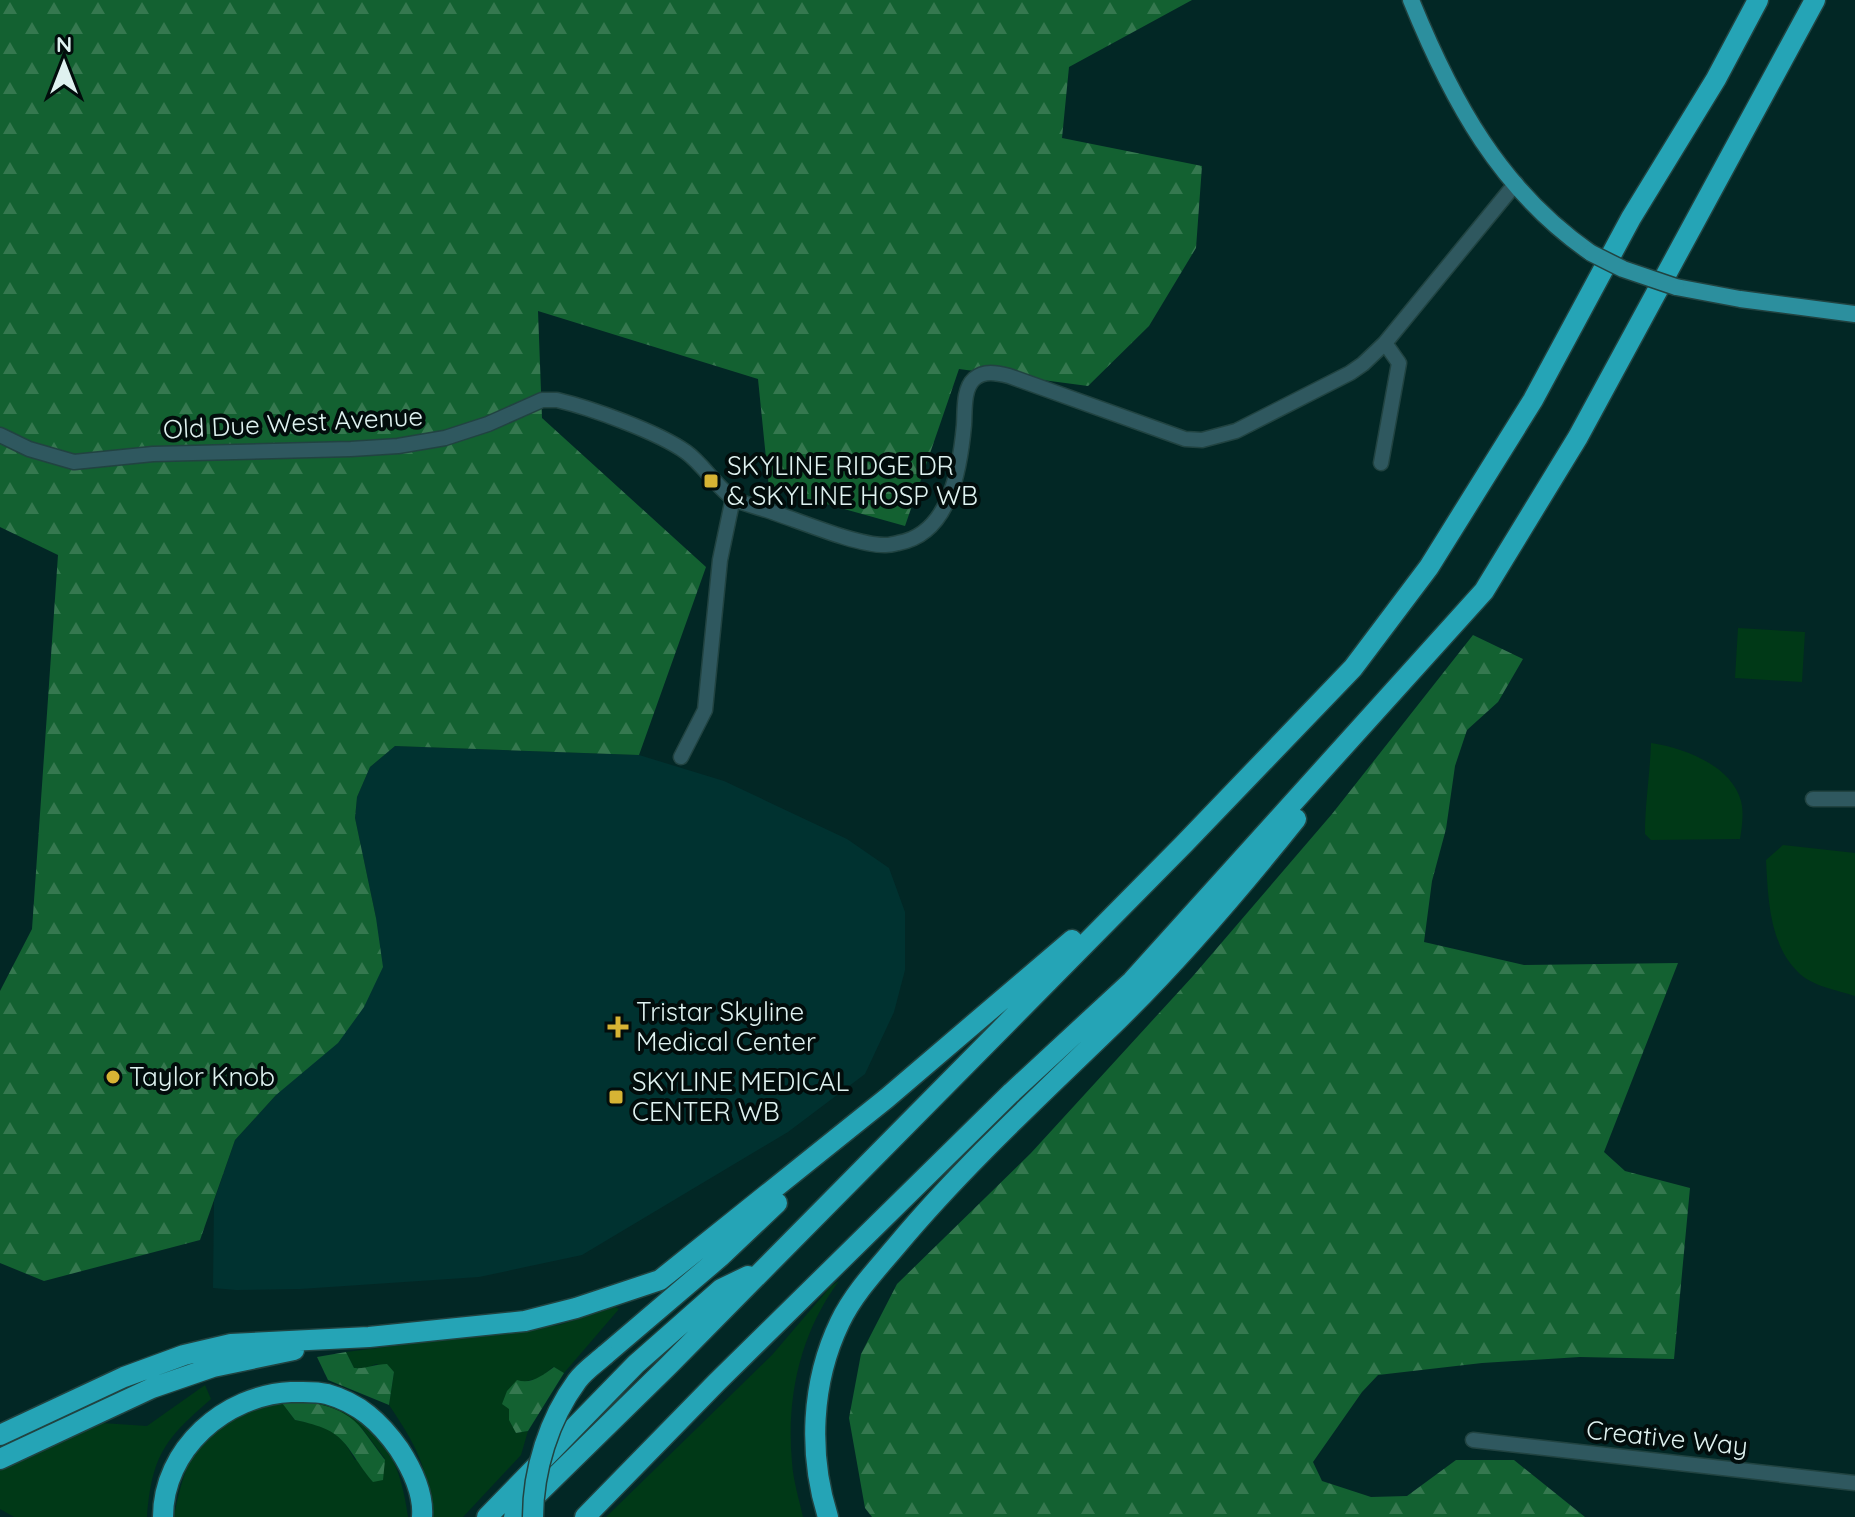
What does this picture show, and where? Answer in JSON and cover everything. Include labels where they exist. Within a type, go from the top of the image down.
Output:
[{"type":"highway","points":[[514,1517],[1184,844],[1353,668],[1429,567],[1533,400],[1631,218],[1716,79],[1758,0]]},
{"type":"highway","points":[[585,1517],[717,1382],[981,1123],[1132,981],[1484,591],[1578,437],[1815,0]]},
{"type":"highway","points":[[828,1517],[818,1472],[815,1413],[821,1375],[830,1346],[854,1298],[918,1220],[1191,947],[1420,664]]},
{"type":"highway","points":[[0,1435],[124,1377],[184,1355],[231,1344],[369,1337],[525,1321],[660,1280],[887,1098],[1184,844]]},
{"type":"highway","points":[[533,1517],[544,1445],[578,1379],[720,1257],[887,1098]]},
{"type":"highway","points":[[487,1517],[636,1364],[721,1289],[763,1269]]},
{"type":"highway","points":[[0,1459],[152,1388],[213,1367],[369,1337]]},
{"type":"highway","points":[[163,1517],[167,1484],[183,1450],[195,1437],[238,1406],[279,1393],[303,1392],[324,1393],[345,1400],[378,1422],[404,1457],[416,1480],[423,1503],[422,1517]]},
{"type":"main road","points":[[1411,0],[1462,112],[1486,148],[1544,215],[1591,253],[1623,269],[1676,287],[1855,314]]},
{"type":"street","name":"Old Due West Avenue","points":[[0,435],[29,449],[74,462],[153,454],[351,449],[398,446],[445,438],[488,424],[542,400],[557,400],[661,438],[687,453],[733,498],[847,537],[885,546],[905,542],[937,520],[956,480],[966,393],[972,380],[982,374],[996,372],[1009,376],[1185,439],[1202,440],[1236,431],[1363,364],[1385,343],[1516,183]]},
{"type":"street","points":[[1381,463],[1399,363],[1385,343]]},
{"type":"street","points":[[681,757],[705,710],[720,560],[733,498]]},
{"type":"street","points":[[1813,799],[1855,799]]},
{"type":"street","name":"Creative Way","points":[[1473,1440],[1855,1483]]},
{"type":"shaded area","name":"Tristar Skyline Medical Center","points":[[395,746],[639,755],[724,781],[847,839],[889,868],[905,912],[905,970],[894,1012],[865,1074],[788,1132],[582,1255],[479,1277],[300,1289],[213,1288],[214,1201],[235,1140],[276,1095],[376,918],[355,818],[357,797],[370,767]]},
{"type":"green space","points":[[0,0],[1192,0],[1069,67],[1062,138],[1202,166],[1196,248],[1149,326],[1088,386],[959,369],[905,526],[769,488],[758,379],[538,311],[542,418],[706,567],[639,755],[395,746],[370,767],[357,797],[355,818],[383,967],[364,1007],[338,1043],[276,1095],[235,1140],[200,1240],[44,1281],[0,1263],[0,991],[32,929],[58,555],[0,527]]},
{"type":"green space","points":[[1738,628],[1805,632],[1802,682],[1735,678]]},
{"type":"green space","points":[[1473,635],[1523,659],[1498,702],[1467,730],[1455,766],[1446,829],[1432,881],[1424,942],[1524,965],[1678,963],[1604,1152],[1625,1171],[1690,1188],[1674,1359],[1580,1357],[1482,1363],[1378,1375],[1362,1392],[1313,1462],[1322,1481],[1371,1497],[1407,1496],[1456,1460],[1514,1460],[1585,1517],[872,1517],[865,1508],[849,1418],[861,1354],[897,1284],[1031,1153],[1193,976],[1332,814]]},
{"type":"green space","points":[[1651,743],[1705,760],[1727,777],[1741,801],[1740,839],[1651,840],[1645,834]]},
{"type":"green space","points":[[1783,845],[1855,853],[1855,996],[1803,977],[1781,948],[1772,919],[1766,860]]},
{"type":"green space","points":[[839,1281],[814,1322],[805,1344],[794,1390],[792,1462],[803,1517],[606,1517],[772,1355],[831,1286]]},
{"type":"green space","points":[[615,1307],[619,1309],[564,1373],[553,1367],[540,1378],[523,1382],[509,1409],[516,1433],[528,1431],[521,1455],[463,1517],[431,1517],[424,1470],[407,1433],[389,1405],[394,1372],[376,1364],[365,1369],[354,1368],[346,1352],[559,1325]]},
{"type":"green space","points":[[346,1352],[354,1368],[387,1364],[394,1372],[389,1405],[328,1380],[317,1357]]},
{"type":"green space","points":[[554,1367],[564,1373],[528,1431],[516,1433],[509,1420],[509,1409],[502,1404],[507,1391],[517,1380],[532,1380]]},
{"type":"green space","points":[[205,1385],[211,1399],[182,1426],[157,1463],[147,1517],[14,1517],[0,1509],[0,1470],[102,1423],[147,1426]]},
{"type":"green space","points":[[279,1399],[295,1420],[332,1430],[355,1460],[385,1459],[361,1427],[308,1401],[339,1406],[369,1426],[380,1438],[396,1467],[408,1517],[174,1517],[186,1471],[204,1438],[217,1425],[234,1415]]},
{"type":"green space","points":[[279,1399],[324,1405],[354,1421],[385,1460],[383,1480],[373,1482],[343,1441],[326,1429],[295,1420]]},
{"type":"place","name":"SKYLINE RIDGE DR & SKYLINE HOSP WB","points":[[711,481]]},
{"type":"place","name":"Tristar Skyline Medical Center","points":[[618,1027]]},
{"type":"place","name":"Taylor Knob","points":[[113,1077]]},
{"type":"place","name":"SKYLINE MEDICAL CENTER WB","points":[[616,1097]]}]
